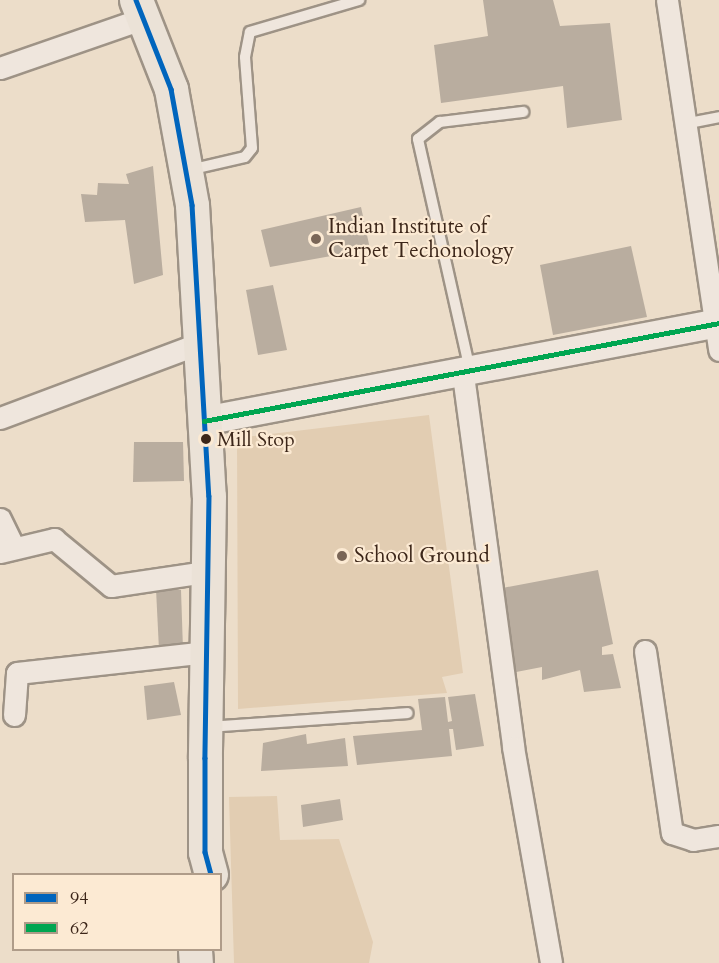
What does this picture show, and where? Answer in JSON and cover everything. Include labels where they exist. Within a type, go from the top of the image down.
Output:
[{"type":"highway","points":[[140,9],[171,89],[188,170],[201,343],[211,571],[207,652],[203,867]]},
{"type":"main road","points":[[204,421],[717,332]]},
{"type":"street","points":[[667,0],[683,124],[717,332]]},
{"type":"street","points":[[0,68],[140,9]]},
{"type":"street","points":[[0,418],[201,343]]},
{"type":"street","points":[[467,374],[513,747],[551,963]]},
{"type":"street","points":[[0,519],[7,550],[54,539],[111,586],[211,571]]},
{"type":"street","points":[[645,651],[672,833],[693,840],[719,836]]},
{"type":"street","points":[[14,715],[17,673],[207,652]]},
{"type":"lane","points":[[188,170],[245,157],[252,148],[245,57],[250,32],[359,0]]},
{"type":"lane","points":[[467,374],[418,139],[440,122],[524,112]]},
{"type":"lane","points":[[683,124],[719,117]]},
{"type":"lane","points":[[206,726],[408,713]]},
{"type":"shaded area","name":"School Ground","points":[[429,415],[463,673],[442,677],[447,693],[238,709],[237,438]]},
{"type":"shaded area","points":[[277,796],[280,840],[339,839],[373,942],[369,963],[234,963],[229,797]]},
{"type":"building","points":[[483,0],[553,0],[560,26],[610,23],[622,120],[567,128],[563,86],[441,103],[434,45],[488,36]]},
{"type":"building","points":[[153,166],[163,275],[134,284],[125,220],[85,222],[81,194],[97,195],[98,183],[129,184],[126,174]]},
{"type":"building","name":"Indian Institute of Carpet Techonology","points":[[361,207],[370,249],[270,267],[261,230]]},
{"type":"building","points":[[631,246],[647,317],[553,335],[540,265]]},
{"type":"building","points":[[273,285],[287,350],[258,355],[246,290]]},
{"type":"building","points":[[134,442],[183,442],[184,481],[133,482]]},
{"type":"building","points":[[598,570],[613,644],[602,647],[602,655],[613,654],[621,688],[584,692],[580,670],[542,680],[542,667],[511,673],[497,589]]},
{"type":"building","points":[[156,589],[181,590],[183,650],[159,650]]},
{"type":"building","points":[[174,682],[181,715],[147,720],[144,686]]},
{"type":"building","points":[[475,694],[484,746],[456,750],[453,729],[449,729],[452,756],[357,765],[353,736],[422,730],[418,699],[445,697],[448,722],[452,721],[448,697]]},
{"type":"building","points":[[306,734],[307,744],[345,738],[348,766],[261,771],[263,743]]},
{"type":"building","points":[[340,799],[343,820],[303,827],[301,805]]},
{"type":"transit line","name":"94","points":[[136,0],[171,89],[192,205],[209,496],[205,852],[211,873]]},
{"type":"transit line","name":"62","points":[[204,421],[719,323]]},
{"type":"place","name":"Indian Institute of Carpet Techonology","points":[[316,239]]},
{"type":"place","name":"Mill Stop","points":[[206,439]]},
{"type":"place","name":"School Ground","points":[[342,556]]}]
